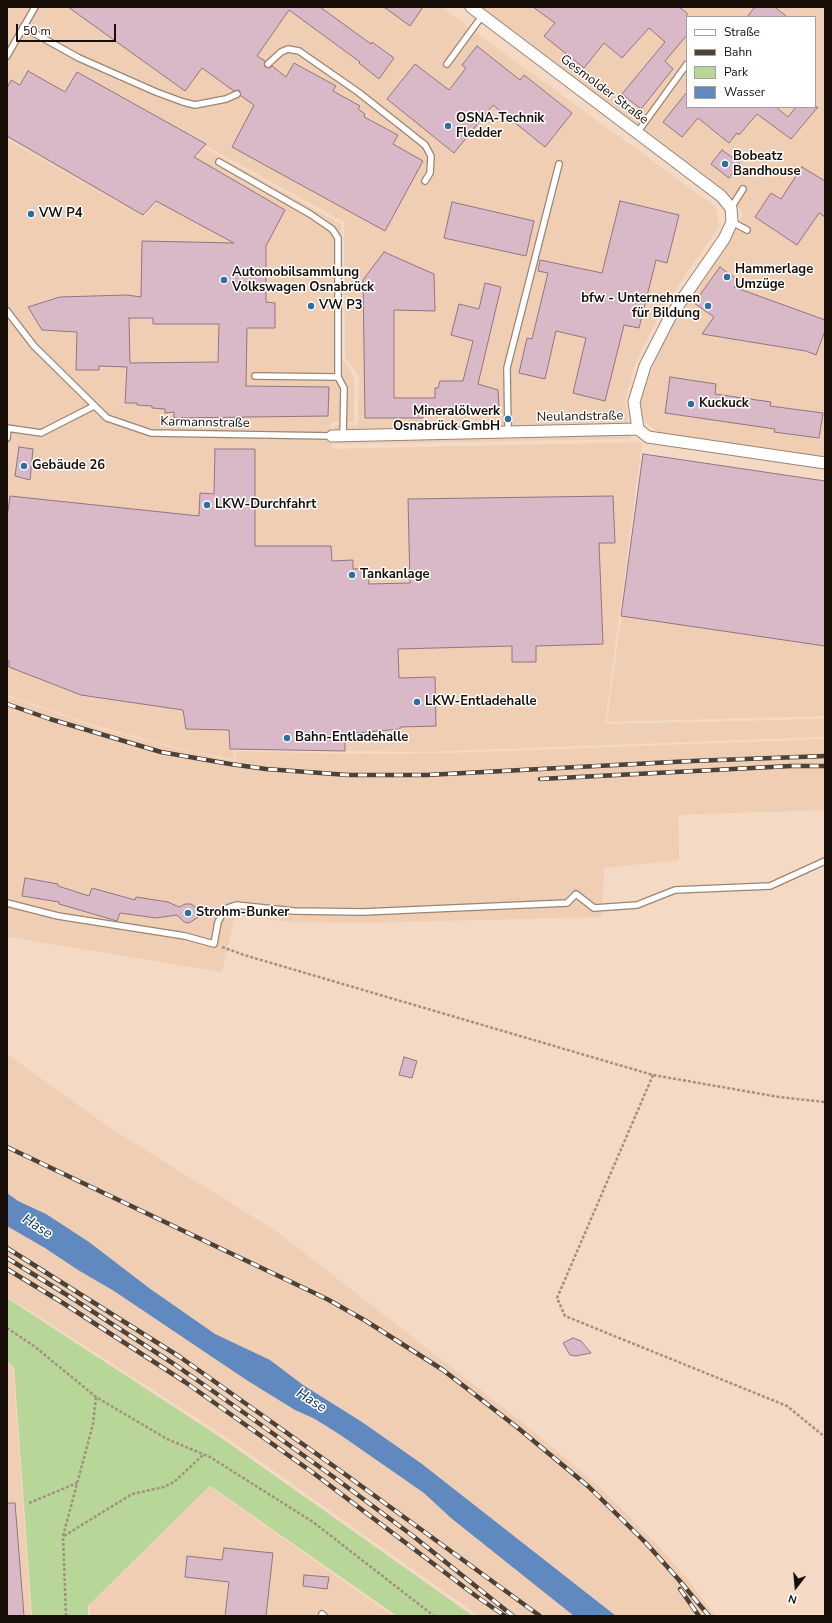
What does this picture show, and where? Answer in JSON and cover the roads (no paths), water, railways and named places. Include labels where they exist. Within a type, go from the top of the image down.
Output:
[{"type":"street","name":"Gesmolder Straße","points":[[471,7],[721,196],[731,208]]},
{"type":"street","points":[[638,430],[634,402],[645,366],[670,317],[724,239],[732,222],[731,208]]},
{"type":"street","name":"Neulandstraße","points":[[332,436],[638,430],[648,437],[825,463]]},
{"type":"lane","points":[[7,56],[34,7]]},
{"type":"lane","points":[[447,64],[482,16]]},
{"type":"lane","points":[[23,27],[79,58],[156,92],[183,102],[196,105],[203,104],[226,99],[237,94]]},
{"type":"lane","points":[[268,64],[281,52],[288,49],[299,51],[358,92],[425,145],[431,156],[430,173],[425,181]]},
{"type":"lane","points":[[637,133],[686,65]]},
{"type":"lane","points":[[219,162],[315,218],[332,229],[338,238],[338,377],[344,388],[343,436]]},
{"type":"lane","points":[[508,432],[507,368],[559,164]]},
{"type":"lane","points":[[731,208],[743,189]]},
{"type":"lane","points":[[732,222],[746,230]]},
{"type":"lane","name":"Karmannstraße","points":[[7,311],[34,346],[107,418],[151,433],[332,436]]},
{"type":"lane","points":[[255,376],[338,377]]},
{"type":"lane","points":[[7,438],[8,428],[41,433],[94,406]]},
{"type":"lane","points":[[7,903],[58,916],[185,936],[214,944],[218,922],[225,909],[236,905],[294,911],[363,912],[567,903],[576,894],[594,908],[637,905],[675,890],[770,886],[825,861]]},
{"type":"water","name":"Hase","points":[[7,1193],[18,1201],[46,1214],[89,1242],[149,1288],[215,1334],[270,1360],[303,1385],[362,1422],[422,1464],[616,1616],[574,1616],[451,1518],[424,1493],[339,1434],[315,1419],[295,1410],[248,1381],[114,1291],[7,1226]]},
{"type":"railway","points":[[7,704],[50,719],[161,752],[266,769],[348,775],[427,775],[692,761],[825,756]]},
{"type":"railway","points":[[540,779],[791,766],[825,766]]},
{"type":"railway","points":[[7,1147],[327,1299],[366,1321],[443,1370],[518,1428],[589,1487],[646,1543],[709,1616]]},
{"type":"railway","points":[[7,1248],[180,1357],[342,1472],[540,1616]]},
{"type":"railway","points":[[7,1258],[174,1364],[250,1417],[413,1536],[513,1616]]},
{"type":"railway","points":[[7,1269],[63,1303],[185,1382],[312,1472],[476,1596],[505,1616]]},
{"type":"railway","points":[[680,1589],[699,1616]]},
{"type":"place","name":"OSNA-Technik Fledder","points":[[448,126]]},
{"type":"place","name":"Bobeatz Bandhouse","points":[[725,164]]},
{"type":"place","name":"VW P4","points":[[31,214]]},
{"type":"place","name":"Hammerlage Umzüge","points":[[727,277]]},
{"type":"place","name":"Automobilsammlung Volkswagen Osnabrück","points":[[224,280]]},
{"type":"place","name":"VW P3","points":[[311,306]]},
{"type":"place","name":"bfw - Unternehmen für Bildung","points":[[708,306]]},
{"type":"place","name":"Kuckuck","points":[[691,404]]},
{"type":"place","name":"Mineralölwerk Osnabrück GmbH","points":[[508,419]]},
{"type":"place","name":"Gebäude 26","points":[[24,466]]},
{"type":"place","name":"LKW-Durchfahrt","points":[[207,505]]},
{"type":"place","name":"Tankanlage","points":[[352,575]]},
{"type":"place","name":"LKW-Entladehalle","points":[[417,702]]},
{"type":"place","name":"Bahn-Entladehalle","points":[[287,738]]},
{"type":"place","name":"Strohm-Bunker","points":[[188,913]]}]
